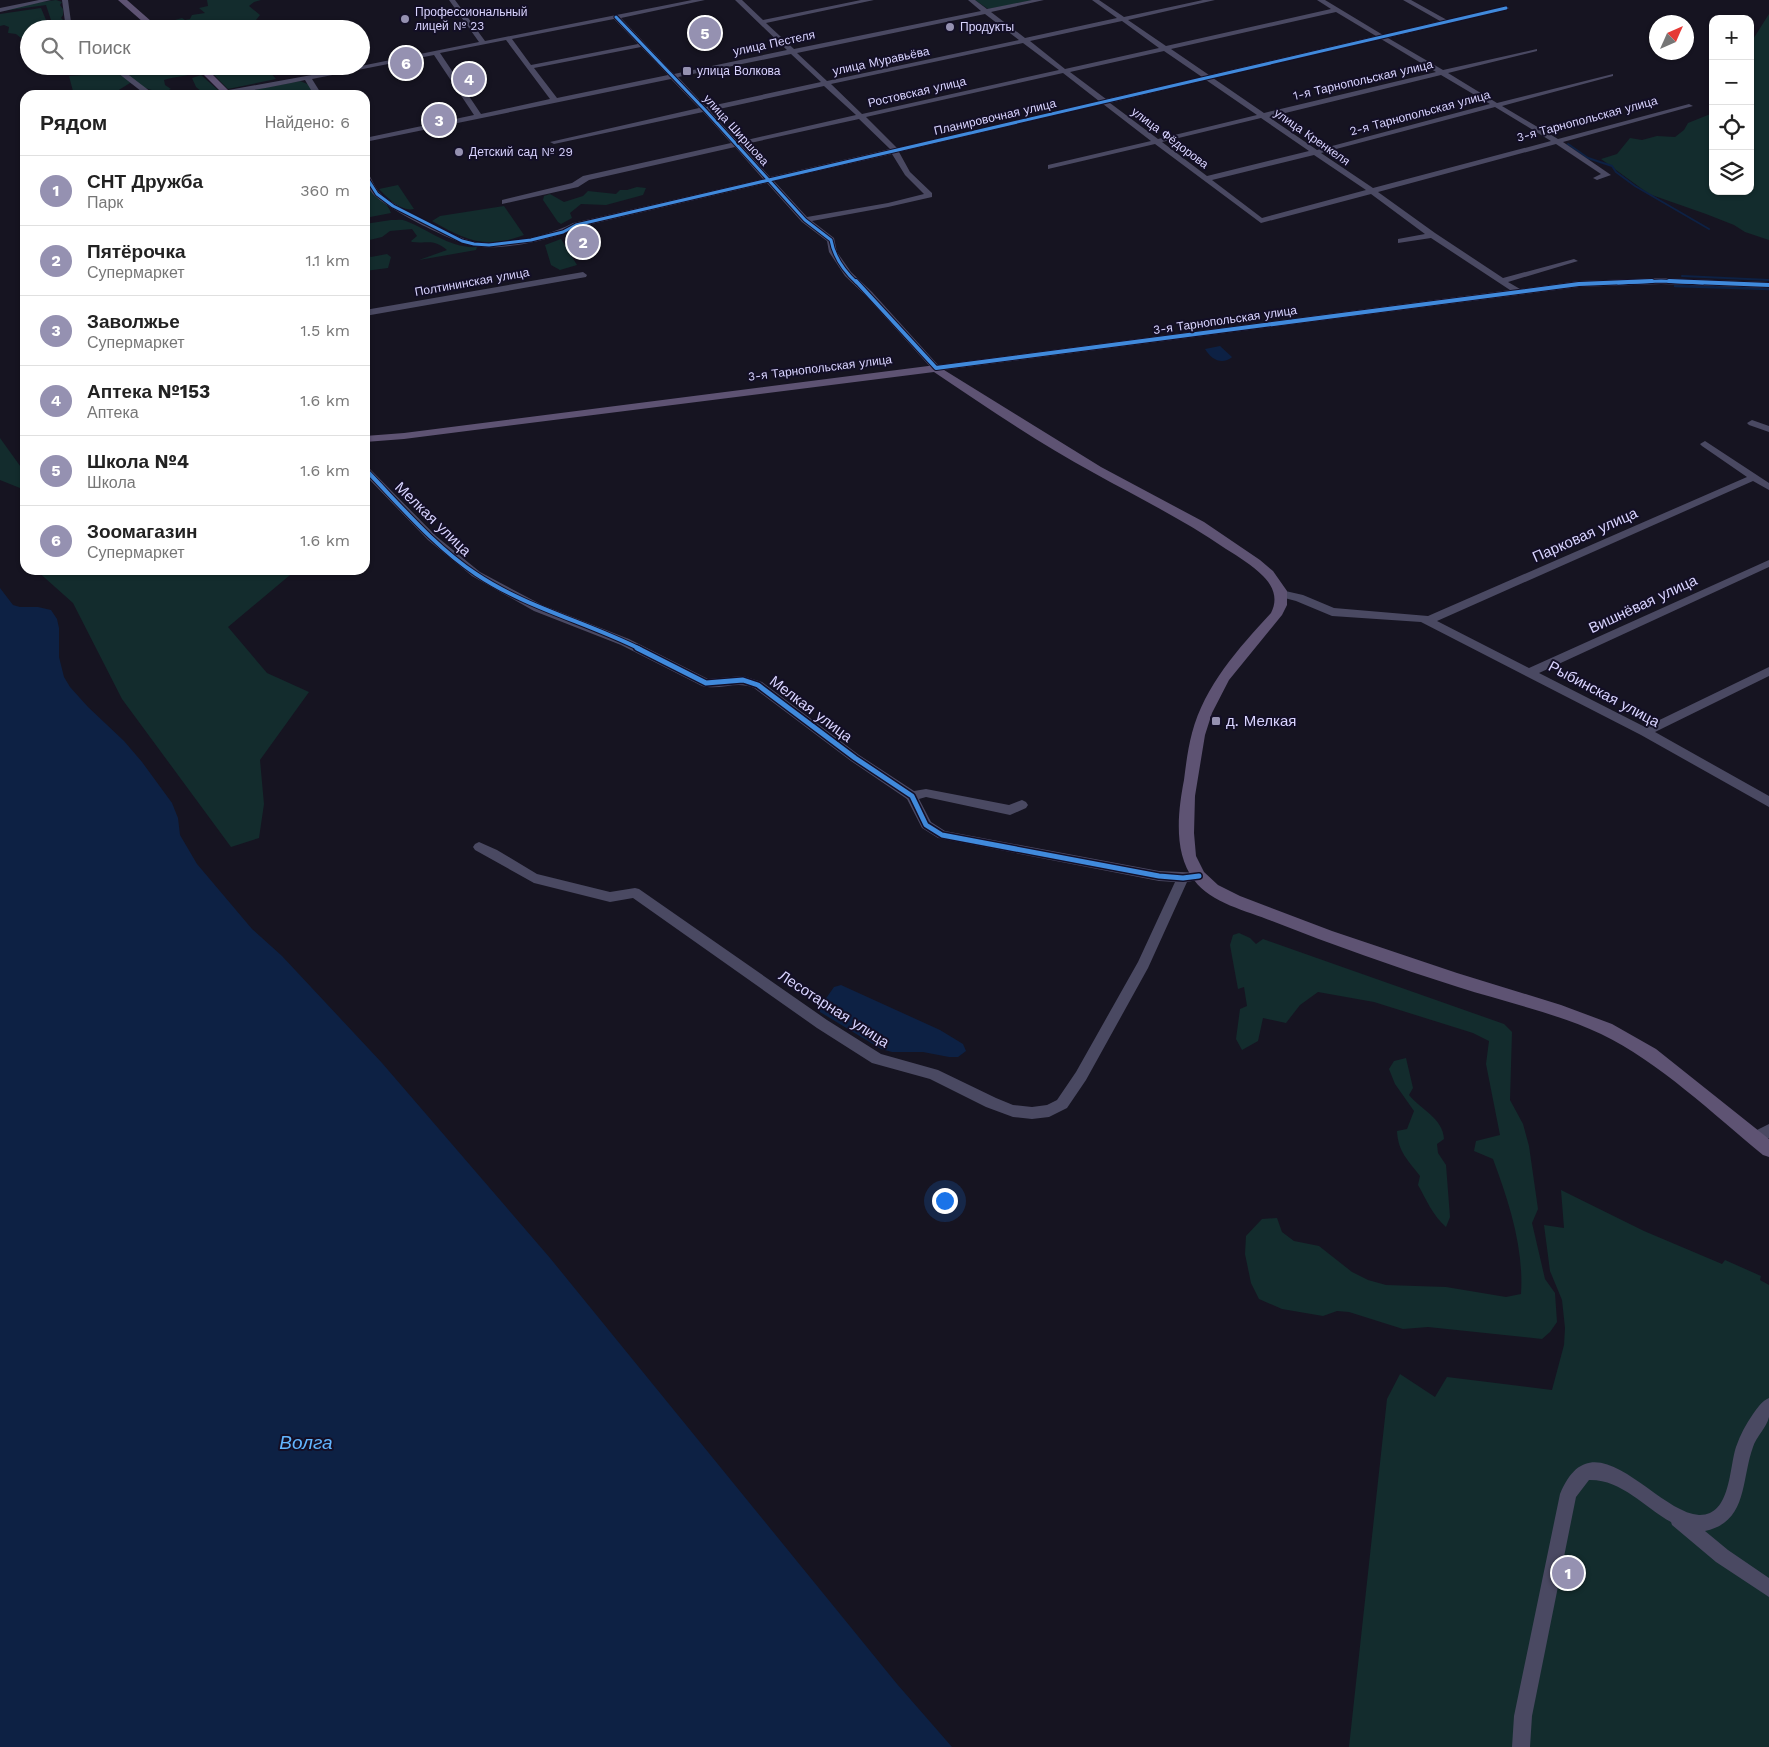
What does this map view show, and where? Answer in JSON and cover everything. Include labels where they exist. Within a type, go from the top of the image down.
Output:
[{"type":"main road","points":[[122,0],[145,20]]},
{"type":"main road","points":[[208,75],[224,90]]},
{"type":"main road","points":[[936,368],[985,401],[1097,470],[1200,525],[1256,563],[1268,574],[1282,594],[1282,604],[1276,615],[1237,659],[1220,684],[1205,713],[1198,735],[1188,796],[1187,833],[1189,856],[1199,876],[1213,889],[1234,900],[1282,919],[1403,962],[1606,1028],[1625,1038],[1664,1064],[1762,1134],[1769,1149]]},
{"type":"main road","name":"3-я Тарнопольская улица","points":[[370,439],[404,436],[936,368]]},
{"type":"street","points":[[0,10],[48,0]]},
{"type":"street","points":[[64,0],[67,20]]},
{"type":"street","points":[[452,0],[483,42]]},
{"type":"street","points":[[370,65],[702,0]]},
{"type":"street","points":[[738,0],[893,146],[905,172],[929,195],[888,205],[804,220]]},
{"type":"street","points":[[762,22],[871,0]]},
{"type":"street","name":"улица Фёдорова","points":[[971,0],[1260,221]]},
{"type":"street","name":"улица Пестеля","points":[[370,139],[1041,0]]},
{"type":"street","name":"улица Кренкеля","points":[[1095,0],[1316,152],[1432,236],[1517,291]]},
{"type":"street","name":"улица Муравьёва","points":[[554,142],[1212,0]]},
{"type":"street","points":[[1320,0],[1558,142],[1607,175],[1597,178]]},
{"type":"street","points":[[1406,0],[1446,22]]},
{"type":"street","name":"Планировочная улица","points":[[370,183],[377,194],[405,214],[462,241],[489,245],[555,234],[576,226],[1446,22],[1502,6]]},
{"type":"street","name":"Ростовская улица","points":[[505,202],[575,185],[586,178],[1336,10]]},
{"type":"street","name":"улица Ширшова","points":[[616,17],[736,144],[804,220],[831,240],[833,252],[848,274],[869,294],[936,368]]},
{"type":"street","points":[[508,38],[555,101]]},
{"type":"street","points":[[530,67],[642,45]]},
{"type":"street","name":"1-я Тарнопольская улица","points":[[1051,167],[1535,50]]},
{"type":"street","points":[[436,52],[478,117]]},
{"type":"street","points":[[124,75],[143,90]]},
{"type":"street","points":[[243,90],[317,75]]},
{"type":"street","name":"2-я Тарнопольская улица","points":[[1206,179],[1611,75]]},
{"type":"street","points":[[307,77],[315,90]]},
{"type":"street","name":"3-я Тарнопольская улица","points":[[1260,221],[1689,106]]},
{"type":"street","points":[[1401,241],[1432,236]]},
{"type":"street","points":[[1501,281],[1574,261]]},
{"type":"street","name":"Полтининская улица","points":[[370,312],[583,275]]},
{"type":"street","name":"3-я Тарнопольская улица","points":[[936,368],[1579,284],[1632,281],[1769,285]]},
{"type":"street","points":[[1752,424],[1769,429]]},
{"type":"street","points":[[1706,444],[1769,487]]},
{"type":"street","name":"Мелкая улица","points":[[370,474],[432,538],[476,574],[538,608],[625,642],[706,683],[715,685],[736,680],[747,680],[758,685],[855,758],[912,796]]},
{"type":"street","name":"Парковая улица","points":[[1426,619],[1754,477]]},
{"type":"street","name":"Вишнёвая улица","points":[[1530,672],[1769,563]]},
{"type":"street","points":[[1282,594],[1299,598],[1332,612],[1426,619]]},
{"type":"street","name":"Рыбинская улица","points":[[1426,619],[1646,732],[1765,796]]},
{"type":"street","points":[[1646,732],[1769,671]]},
{"type":"street","points":[[1022,805],[1010,810],[926,793],[912,796],[926,825],[942,835],[1159,876],[1183,878],[1199,876]]},
{"type":"street","name":"Лесотарная улица","points":[[479,847],[493,853],[514,868],[534,878],[610,897],[635,893],[822,1024],[877,1059],[933,1074],[991,1103],[1013,1111],[1032,1113],[1049,1111],[1062,1104],[1081,1076],[1143,964],[1183,878]]},
{"type":"street","points":[[1678,1519],[1698,1522],[1714,1521],[1725,1512],[1732,1498],[1744,1448],[1750,1433],[1769,1406]]},
{"type":"street","points":[[1521,1747],[1523,1716],[1568,1494],[1577,1479],[1588,1472],[1601,1471],[1617,1477],[1678,1519],[1722,1556],[1769,1588]]},
{"type":"green space","points":[[56,0],[62,2],[60,5],[63,9],[61,18],[63,20],[51,20],[46,5],[2,11],[27,4]]},
{"type":"green space","points":[[207,0],[261,0],[249,6],[260,15],[256,20],[185,20],[190,19],[192,15],[205,13],[199,8],[208,6]]},
{"type":"green space","points":[[975,0],[1034,0],[988,9]]},
{"type":"green space","points":[[41,8],[46,20],[20,20],[20,37],[16,34],[8,33],[9,27],[0,26],[0,14]]},
{"type":"green space","points":[[1769,14],[1769,240],[1745,232],[1734,225],[1706,214],[1649,194],[1601,159],[1617,154],[1630,138],[1642,140],[1657,136],[1675,137],[1684,130],[1688,123],[1709,115],[1709,195],[1754,195],[1754,38]]},
{"type":"green space","points":[[186,75],[164,80],[165,85],[171,89],[168,90],[150,90],[130,83],[119,90],[73,90],[69,76]]},
{"type":"green space","points":[[201,75],[218,90],[200,90],[192,78]]},
{"type":"green space","points":[[214,75],[272,75],[276,79],[228,89]]},
{"type":"green space","points":[[300,81],[310,85],[312,90],[252,90]]},
{"type":"green space","points":[[398,185],[414,209],[399,206],[379,189]]},
{"type":"green space","points":[[637,187],[646,188],[643,195],[606,205],[581,204],[570,213],[572,218],[561,224],[543,200],[544,196],[550,194],[564,202],[583,196],[588,191],[616,194],[620,190]]},
{"type":"green space","points":[[370,189],[384,202],[391,213],[370,217]]},
{"type":"green space","points":[[504,206],[524,235],[498,242],[476,241],[432,221],[440,216]]},
{"type":"green space","points":[[404,220],[449,242],[467,247],[477,247],[476,250],[419,260],[447,250],[434,243],[412,242],[417,236],[412,229],[390,231],[382,237],[370,240],[370,223]]},
{"type":"green space","points":[[561,239],[577,265],[560,270],[551,265],[545,245]]},
{"type":"green space","points":[[387,254],[391,257],[388,268],[370,270],[370,256]]},
{"type":"green space","points":[[0,438],[20,466],[20,488],[0,480]]},
{"type":"green space","points":[[42,575],[290,575],[228,627],[267,673],[309,692],[260,760],[264,804],[259,838],[231,847],[122,699],[73,603]]},
{"type":"green space","points":[[1239,933],[1250,938],[1256,944],[1263,939],[1504,1024],[1512,1032],[1510,1100],[1523,1124],[1529,1146],[1538,1209],[1532,1223],[1545,1279],[1555,1293],[1557,1322],[1542,1339],[1428,1327],[1403,1329],[1349,1312],[1337,1311],[1323,1316],[1282,1309],[1259,1299],[1251,1283],[1245,1254],[1246,1236],[1262,1219],[1277,1218],[1282,1232],[1294,1241],[1319,1246],[1352,1272],[1368,1280],[1386,1285],[1446,1287],[1506,1297],[1521,1294],[1521,1277],[1518,1242],[1514,1225],[1493,1159],[1474,1151],[1476,1141],[1500,1135],[1486,1064],[1489,1041],[1473,1033],[1374,1002],[1318,992],[1300,1005],[1286,1023],[1263,1018],[1258,1041],[1242,1050],[1236,1039],[1240,1009],[1247,1006],[1244,987],[1238,989],[1230,945],[1233,935]]},
{"type":"green space","points":[[1406,1058],[1413,1088],[1409,1095],[1436,1120],[1443,1132],[1444,1139],[1437,1144],[1438,1153],[1446,1165],[1450,1217],[1446,1227],[1437,1218],[1427,1202],[1418,1185],[1420,1176],[1399,1145],[1397,1131],[1407,1129],[1414,1111],[1395,1084],[1389,1069],[1394,1061]]},
{"type":"green space","points":[[1561,1190],[1644,1231],[1722,1264],[1725,1260],[1761,1276],[1760,1280],[1769,1285],[1769,1747],[1349,1747],[1387,1399],[1400,1374],[1435,1397],[1447,1377],[1552,1390],[1564,1345],[1565,1328],[1562,1300],[1550,1271],[1544,1225],[1564,1228]]},
{"type":"water","points":[[1220,346],[1232,357],[1224,361],[1216,360],[1205,349]]},
{"type":"water","name":"Волга","points":[[0,588],[13,605],[51,610],[57,619],[59,628],[59,657],[64,677],[70,687],[88,707],[124,741],[142,762],[172,803],[178,818],[180,835],[197,864],[252,929],[282,956],[382,1063],[550,1258],[897,1684],[952,1747],[0,1747]]},
{"type":"water","points":[[841,985],[940,1030],[963,1044],[966,1051],[958,1057],[949,1057],[923,1052],[892,1052],[881,1049],[820,1012],[820,1007],[834,987]]},
{"type":"waterway","points":[[1568,144],[1588,158],[1612,166],[1616,172],[1635,186],[1709,229]]},
{"type":"waterway","points":[[1682,276],[1769,280]]},
{"type":"waterway","points":[[1675,286],[1769,289]]},
{"type":"cycle path","points":[[370,183],[377,194],[393,206],[462,241],[489,245],[531,240],[563,232],[576,225],[1506,8]]},
{"type":"cycle path","points":[[616,17],[705,110],[805,220],[831,240],[833,252],[848,274],[869,294],[936,368],[1579,284],[1661,281],[1769,285]]},
{"type":"cycle path","points":[[370,474],[432,538],[476,574],[538,608],[625,642],[706,683],[714,684],[743,680],[758,685],[855,758],[912,796],[926,825],[942,835],[1159,876],[1183,878],[1199,876]]},
{"type":"place","name":"Профессиональный лицей № 23","points":[[405,19]]},
{"type":"place","name":"Продукты","points":[[950,27]]},
{"type":"place","name":"Школа №4","points":[[705,33]]},
{"type":"place","name":"Зоомагазин","points":[[406,63]]},
{"type":"place","name":"улица Волкова","points":[[687,71]]},
{"type":"place","name":"Аптека №153","points":[[469,79]]},
{"type":"place","name":"Заволжье","points":[[439,120]]},
{"type":"place","name":"Детский сад № 29","points":[[459,152]]},
{"type":"place","name":"Пятёрочка","points":[[583,242]]},
{"type":"place","name":"д. Мелкая","points":[[1216,721]]},
{"type":"place","name":"СНТ Дружба","points":[[1568,1573]]}]
